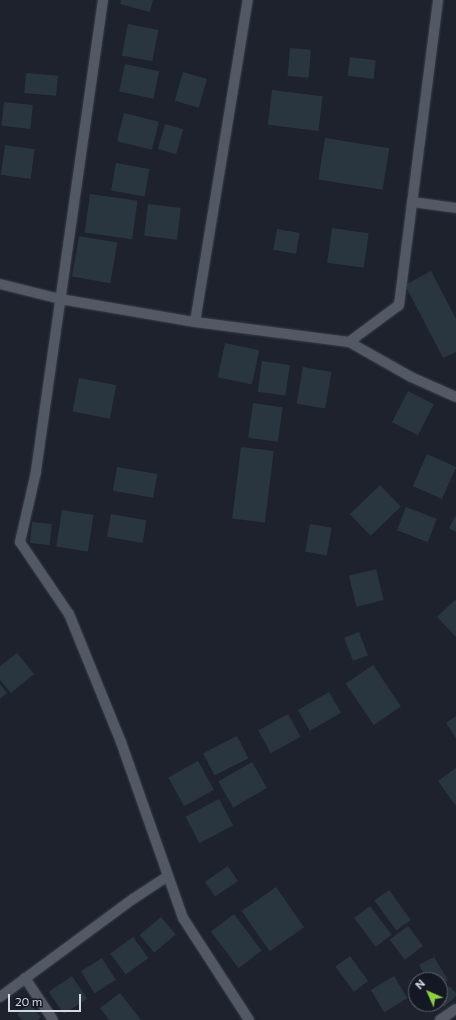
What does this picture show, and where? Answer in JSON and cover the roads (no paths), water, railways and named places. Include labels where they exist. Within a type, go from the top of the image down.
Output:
[{"type":"street","points":[[103,0],[36,472],[20,542],[69,614],[121,742],[183,918],[249,1020]]},
{"type":"street","points":[[195,322],[248,0]]},
{"type":"street","points":[[349,342],[399,305],[438,0]]},
{"type":"street","points":[[412,202],[456,208]]},
{"type":"street","points":[[0,284],[60,299],[195,322],[349,342],[411,377],[456,397]]},
{"type":"street","points":[[0,997],[133,898],[168,876]]},
{"type":"street","points":[[25,978],[53,1020]]},
{"type":"street","points":[[440,1020],[456,1009]]}]
